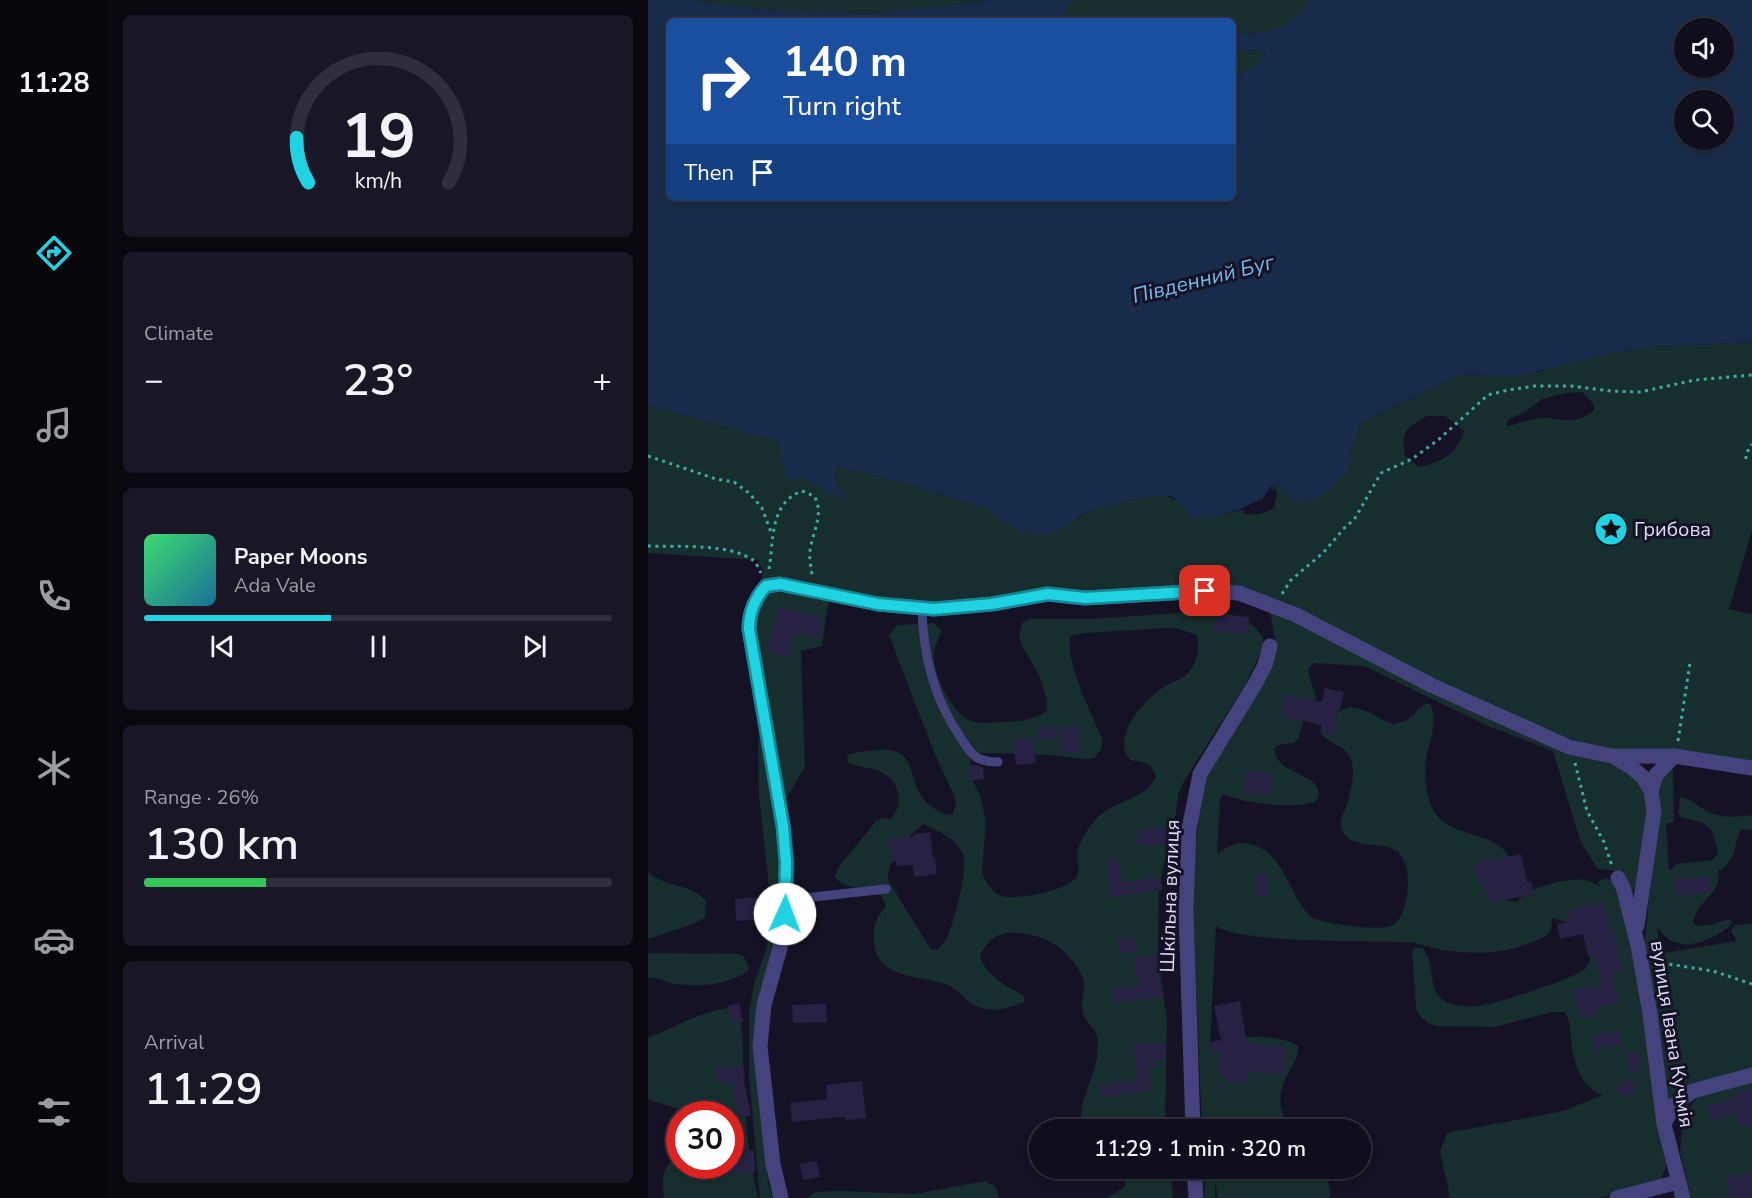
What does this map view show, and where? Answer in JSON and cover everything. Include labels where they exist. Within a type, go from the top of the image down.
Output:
[{"type":"street","points":[[781,1198],[773,1164],[760,1046],[764,1005],[780,948],[786,900],[786,862],[783,826],[749,629],[750,616],[758,594],[766,586],[780,584],[878,604],[922,609],[952,608],[1048,594],[1085,598],[1205,591],[1239,593],[1296,615],[1433,686],[1569,747],[1612,756],[1674,756],[1752,768]]},
{"type":"street","name":"Шкільна вулиця","points":[[1193,1119],[1186,910],[1190,829],[1200,774],[1255,684],[1270,646]]},
{"type":"street","points":[[1612,756],[1630,766],[1643,777],[1651,791],[1654,811],[1635,935]]},
{"type":"street","points":[[1651,791],[1656,775],[1674,756]]},
{"type":"street","name":"вулиця Івана Кучмія","points":[[1618,878],[1623,887],[1639,950],[1664,1124],[1683,1198]]},
{"type":"street","points":[[1664,1124],[1676,1104],[1693,1091],[1752,1075]]},
{"type":"street","points":[[1195,1179],[1196,1198]]},
{"type":"street","points":[[1617,1198],[1678,1182]]},
{"type":"lane","points":[[922,609],[922,629],[926,649],[938,695],[948,718],[975,756],[989,762],[998,762]]},
{"type":"lane","points":[[786,900],[885,889]]},
{"type":"path","points":[[1270,605],[1280,600],[1291,580],[1323,554],[1346,526],[1354,520],[1381,474],[1412,459],[1438,440],[1488,395],[1535,387],[1571,386],[1640,392],[1695,381],[1752,375]]},
{"type":"path","points":[[1746,459],[1746,454],[1752,444]]},
{"type":"path","points":[[648,456],[716,479],[734,482],[749,493],[762,508],[773,537]]},
{"type":"path","points":[[766,586],[774,522],[792,494],[802,491],[814,496],[817,501],[818,517],[810,559],[813,580],[819,592]]},
{"type":"path","points":[[648,546],[720,548],[744,556],[756,562],[766,586]]},
{"type":"path","points":[[1674,756],[1690,663]]},
{"type":"path","points":[[1569,747],[1587,811],[1604,842],[1618,878]]},
{"type":"path","points":[[1639,950],[1650,958],[1668,964],[1713,971],[1752,984]]},
{"type":"green space","points":[[691,0],[996,0],[870,14],[753,9]]},
{"type":"green space","points":[[1075,0],[1309,0],[1302,11],[1286,25],[1256,34],[1236,32],[1236,18],[1128,18],[1118,16],[1065,18],[1064,14]]},
{"type":"green space","points":[[1264,49],[1264,55],[1258,64],[1236,76],[1236,52]]},
{"type":"green space","points":[[1752,342],[1752,530],[1729,609],[1752,614],[1752,774],[1607,750],[1528,726],[1237,590],[959,605],[761,587],[763,571],[758,560],[648,553],[648,405],[780,441],[782,461],[804,477],[849,499],[835,483],[838,466],[986,508],[1002,522],[1074,521],[1094,509],[1164,495],[1177,500],[1190,516],[1226,514],[1243,510],[1244,513],[1256,514],[1274,508],[1277,492],[1275,489],[1269,489],[1278,485],[1306,501],[1325,491],[1345,470],[1362,422],[1460,375],[1504,377],[1543,371],[1554,366],[1616,352],[1652,347]],"holes":[[[1582,392],[1594,404],[1594,410],[1586,416],[1571,420],[1542,418],[1506,426],[1509,419],[1525,412],[1542,399]],[[1427,416],[1445,416],[1464,431],[1457,446],[1448,456],[1419,467],[1405,456],[1404,441],[1410,427]]]},
{"type":"green space","points":[[774,589],[829,599],[822,646],[801,651],[805,767],[783,804],[754,639],[760,602]]},
{"type":"green space","points":[[1205,612],[1236,616],[1253,626],[1263,637],[1263,648],[1245,685],[1184,781],[1179,793],[1159,887],[1158,954],[1167,1022],[1165,1119],[1081,1119],[1083,1103],[1097,1058],[1098,1041],[1095,1031],[1083,1012],[1083,977],[1072,960],[1060,948],[1038,937],[1020,933],[1013,932],[996,936],[980,955],[982,962],[997,979],[1024,996],[1024,1002],[995,1010],[981,1008],[949,985],[900,973],[890,969],[882,962],[876,953],[874,935],[878,918],[886,907],[883,898],[871,890],[841,883],[835,877],[838,868],[876,821],[882,818],[891,819],[896,812],[899,798],[894,784],[884,773],[848,763],[847,755],[879,750],[898,753],[908,762],[919,792],[926,802],[935,809],[950,815],[956,805],[954,795],[933,750],[889,635],[897,625],[933,623],[942,630],[934,652],[936,671],[945,693],[958,712],[974,722],[1012,722],[1027,720],[1046,711],[1047,700],[1039,675],[1021,644],[1019,634],[1022,623],[1030,619],[1092,619]],"holes":[[[1180,629],[1196,635],[1198,645],[1196,660],[1186,675],[1167,685],[1141,708],[1127,729],[1124,740],[1125,750],[1130,760],[1150,765],[1156,777],[1151,785],[1137,796],[1104,812],[1091,825],[1079,846],[1078,873],[1074,880],[1060,888],[1040,894],[1018,897],[998,895],[989,887],[982,872],[986,821],[980,795],[973,781],[970,757],[978,753],[1094,758],[1102,748],[1102,739],[1075,672],[1071,658],[1071,636],[1085,633]],[[924,824],[941,833],[960,849],[963,855],[964,872],[959,898],[946,940],[936,950],[930,948],[888,880],[891,864],[899,848],[911,835]]]},
{"type":"green space","points":[[1270,612],[1611,762],[1642,782],[1649,808],[1638,895],[1633,889],[1634,895],[1629,893],[1622,876],[1616,871],[1598,869],[1581,843],[1553,751],[1488,726],[1364,666],[1315,663],[1308,671],[1316,698],[1303,721],[1299,737],[1293,743],[1274,748],[1280,762],[1317,787],[1319,793],[1317,800],[1298,805],[1285,805],[1243,800],[1223,794],[1220,799],[1217,854],[1226,848],[1242,843],[1259,847],[1276,861],[1303,908],[1316,919],[1363,927],[1393,925],[1402,913],[1407,897],[1407,868],[1400,855],[1394,850],[1353,841],[1343,832],[1341,823],[1349,798],[1352,762],[1344,750],[1328,740],[1320,731],[1327,719],[1349,708],[1363,710],[1393,724],[1408,720],[1424,704],[1430,704],[1434,717],[1425,772],[1426,787],[1432,808],[1442,821],[1491,841],[1507,853],[1509,862],[1499,899],[1517,902],[1538,888],[1568,880],[1589,881],[1602,888],[1597,882],[1607,878],[1619,893],[1629,926],[1667,1158],[1661,1179],[1653,1185],[1597,1198],[1450,1198],[1440,1151],[1447,1133],[1563,1111],[1603,1095],[1586,1083],[1578,1070],[1572,1049],[1570,1024],[1564,1012],[1552,1012],[1494,1027],[1436,1026],[1426,1021],[1416,1008],[1412,951],[1415,948],[1422,948],[1427,954],[1433,984],[1439,996],[1445,1001],[1465,1006],[1485,1005],[1552,984],[1586,968],[1590,955],[1582,933],[1570,924],[1551,918],[1550,931],[1541,938],[1520,946],[1485,953],[1451,951],[1410,942],[1250,936],[1229,932],[1216,926],[1210,1048],[1251,1037],[1277,1038],[1298,1046],[1297,1055],[1281,1093],[1281,1108],[1286,1119],[1202,1119],[1192,892],[1198,823],[1208,773],[1267,673],[1277,649]]},
{"type":"green space","points":[[760,713],[784,885],[755,1048],[768,1182],[773,1198],[760,1198],[749,1076],[749,1010],[769,933],[769,888],[759,796]]},
{"type":"green space","points":[[1673,765],[1674,822],[1666,824],[1669,871],[1677,864],[1712,860],[1718,854],[1714,837],[1708,827],[1698,821],[1682,818],[1678,813],[1680,797],[1717,815],[1734,817],[1752,815],[1752,830],[1740,831],[1731,859],[1724,868],[1718,871],[1717,886],[1700,907],[1693,923],[1697,926],[1709,925],[1729,919],[1733,922],[1731,925],[1714,937],[1693,944],[1673,942],[1658,927],[1658,930],[1662,948],[1670,952],[1737,941],[1731,931],[1735,925],[1752,924],[1752,1068],[1668,1104],[1644,948],[1658,809],[1655,788]]},
{"type":"green space","points":[[648,872],[654,877],[700,895],[706,901],[705,917],[693,924],[648,939]]},
{"type":"green space","points":[[648,953],[737,954],[744,957],[749,967],[748,971],[740,976],[723,982],[704,985],[675,984],[648,978]]},
{"type":"green space","points":[[729,1008],[739,1015],[741,1023],[748,1138],[758,1198],[664,1198],[663,1186],[666,1169],[666,1179],[744,1179],[744,1101],[666,1101],[666,1105],[648,1100],[648,1038],[719,1009]]},
{"type":"green space","points":[[1752,1080],[1752,1198],[1691,1198],[1680,1152],[1683,1118],[1698,1096]]},
{"type":"green space","points":[[1124,1179],[1171,1179],[1173,1198],[1107,1198],[1126,1186]]},
{"type":"green space","points":[[1204,1179],[1327,1179],[1330,1187],[1330,1198],[1218,1198],[1215,1180],[1215,1198],[1205,1198]]},
{"type":"green space","points":[[985,1181],[995,1186],[999,1198],[807,1198],[816,1192],[840,1191],[915,1194]]},
{"type":"water","name":"Південний Буг","points":[[648,0],[691,0],[753,9],[870,14],[996,0],[1075,0],[1066,9],[1065,18],[666,18],[666,201],[1236,201],[1236,76],[1254,67],[1265,55],[1263,49],[1236,52],[1236,32],[1256,33],[1277,29],[1295,18],[1310,0],[1752,0],[1752,342],[1652,347],[1616,352],[1522,375],[1504,377],[1460,375],[1362,422],[1356,433],[1344,473],[1318,497],[1302,501],[1292,499],[1278,485],[1270,487],[1263,498],[1239,510],[1214,517],[1190,516],[1171,496],[1145,497],[1094,509],[1051,533],[1034,534],[1002,522],[986,508],[838,466],[835,483],[850,500],[833,495],[804,477],[788,480],[779,441],[648,405]]},
{"type":"building","points":[[779,607],[823,618],[818,638],[795,632],[788,657],[767,651]]},
{"type":"building","points":[[1216,614],[1249,617],[1248,634],[1214,632]]},
{"type":"building","points":[[1325,688],[1344,692],[1339,712],[1337,711],[1334,735],[1321,733],[1322,725],[1284,717],[1285,712],[1281,711],[1285,694],[1322,702]]},
{"type":"building","points":[[1055,726],[1056,738],[1039,740],[1038,728]]},
{"type":"building","points":[[1078,726],[1081,751],[1062,753],[1060,728]]},
{"type":"building","points":[[1033,737],[1036,763],[1016,765],[1013,739]]},
{"type":"building","points":[[968,766],[983,767],[984,779],[970,781]]},
{"type":"building","points":[[1244,771],[1273,773],[1271,795],[1242,792]]},
{"type":"building","points":[[1164,827],[1166,843],[1138,846],[1136,831]]},
{"type":"building","points":[[930,832],[937,874],[914,877],[913,865],[896,866],[896,861],[891,862],[888,839]]},
{"type":"building","points":[[1521,854],[1527,882],[1531,881],[1534,894],[1490,903],[1487,892],[1472,869],[1490,856],[1492,860]]},
{"type":"building","points":[[1119,859],[1121,882],[1161,878],[1162,890],[1110,897],[1106,860]]},
{"type":"building","points":[[1267,874],[1269,894],[1257,896],[1254,875]]},
{"type":"building","points":[[1710,877],[1711,893],[1675,895],[1674,879]]},
{"type":"building","points":[[766,897],[768,919],[736,921],[735,899]]},
{"type":"building","points":[[1604,902],[1610,935],[1614,934],[1622,971],[1613,973],[1619,1003],[1595,1008],[1596,1015],[1580,1019],[1574,990],[1601,985],[1594,955],[1588,956],[1583,934],[1560,939],[1557,924],[1570,921],[1567,910]]},
{"type":"building","points":[[1135,937],[1137,951],[1120,953],[1118,939]]},
{"type":"building","points":[[1158,955],[1162,998],[1114,1002],[1112,989],[1138,986],[1134,958]]},
{"type":"building","points":[[1240,1001],[1247,1043],[1285,1047],[1285,1074],[1247,1072],[1248,1083],[1225,1082],[1226,1075],[1218,1075],[1219,1053],[1211,1054],[1209,1042],[1221,1040],[1214,1006]]},
{"type":"building","points":[[739,1003],[743,1022],[731,1024],[727,1006]]},
{"type":"building","points":[[826,1004],[827,1022],[793,1023],[792,1005]]},
{"type":"building","points":[[1619,1030],[1622,1044],[1595,1050],[1592,1036]]},
{"type":"building","points":[[1164,1042],[1166,1059],[1156,1060],[1157,1067],[1149,1068],[1151,1091],[1100,1097],[1099,1085],[1138,1080],[1133,1045]]},
{"type":"building","points":[[1637,1050],[1641,1070],[1629,1072],[1625,1053]]},
{"type":"building","points":[[743,1064],[745,1077],[743,1078],[751,1115],[744,1116],[744,1101],[736,1101],[731,1080],[716,1083],[714,1070]]},
{"type":"building","points":[[1632,1080],[1635,1093],[1618,1097],[1616,1083]]},
{"type":"building","points":[[862,1081],[866,1118],[846,1120],[846,1117],[839,1117],[792,1122],[790,1103],[827,1099],[826,1085]]},
{"type":"building","points":[[1752,1089],[1752,1125],[1740,1127],[1737,1115],[1711,1121],[1708,1105],[1736,1098],[1734,1093]]},
{"type":"building","points":[[744,1150],[754,1150],[755,1173],[744,1173]]},
{"type":"building","points":[[817,1161],[820,1177],[803,1180],[800,1164]]},
{"type":"building","points":[[1752,1172],[1752,1198],[1730,1198],[1725,1177]]},
{"type":"place","name":"Грибова","points":[[1611,529]]},
{"type":"route","points":[[785,914],[786,862],[783,826],[749,629],[750,616],[758,594],[766,586],[780,584],[878,604],[934,609],[992,604],[1048,594],[1085,598],[1205,591]]}]
